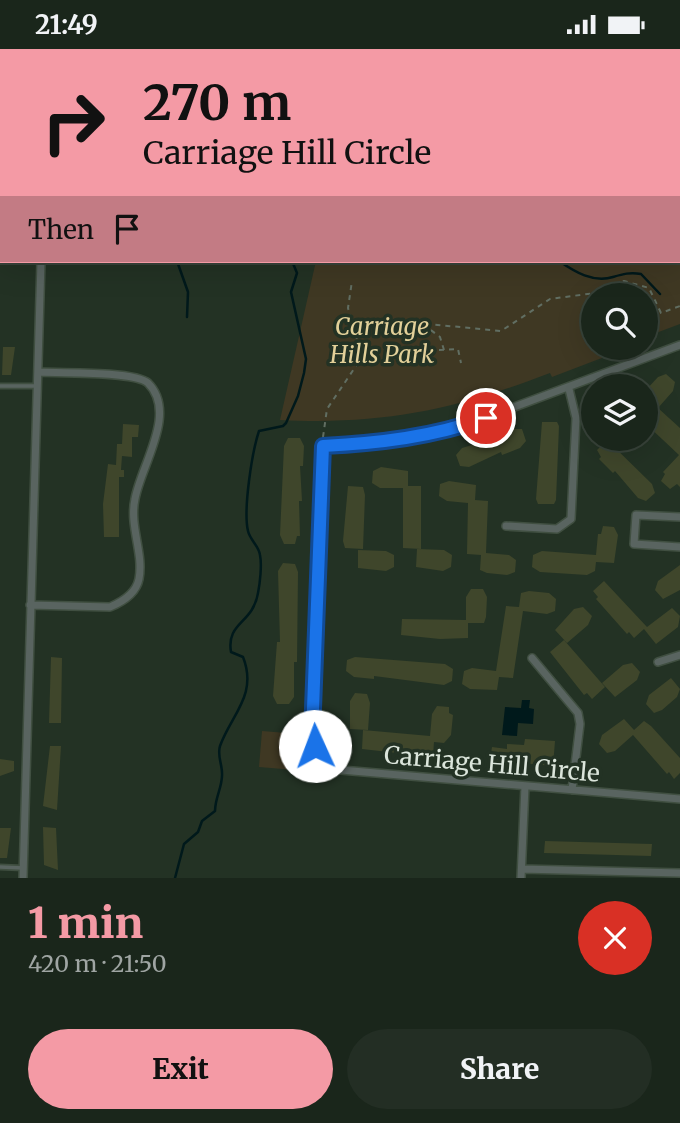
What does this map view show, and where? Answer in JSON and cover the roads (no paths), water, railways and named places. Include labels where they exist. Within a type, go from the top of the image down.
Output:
[{"type":"street","points":[[23,878],[41,263]]},
{"type":"street","points":[[506,526],[557,529],[571,519],[576,418],[569,389],[680,345]]},
{"type":"street","points":[[30,605],[110,607],[121,602],[136,588],[139,570],[134,501],[160,414],[153,391],[140,378],[37,372]]},
{"type":"street","name":"Carriage Hill Circle","points":[[569,389],[427,435],[384,443],[323,446],[312,735],[319,755],[331,767],[341,770],[680,799]]},
{"type":"street","points":[[680,517],[636,515],[634,544],[680,547]]},
{"type":"street","points":[[658,662],[680,655]]},
{"type":"street","points":[[532,659],[578,713],[580,724],[572,790]]},
{"type":"street","points":[[521,878],[525,786]]},
{"type":"street","points":[[522,869],[680,873]]},
{"type":"lane","points":[[0,386],[37,386]]},
{"type":"lane","points":[[0,867],[23,868]]},
{"type":"water","points":[[522,700],[530,700],[529,708],[534,709],[533,724],[518,723],[517,736],[502,735],[505,707],[521,708]]},
{"type":"waterway","points":[[178,263],[188,292],[187,317]]},
{"type":"waterway","points":[[175,878],[184,844],[198,832],[202,821],[215,811],[222,778],[220,746],[245,694],[247,670],[243,657],[231,652],[231,642],[232,634],[255,603],[261,569],[260,555],[249,534],[247,522],[247,496],[254,453],[259,431],[286,423],[298,396],[306,359],[291,292],[297,273],[293,263]]},
{"type":"waterway","points":[[562,263],[598,279],[641,274],[660,294]]},
{"type":"park label","name":"Carriage Hills Park","points":[[382,340]]}]
